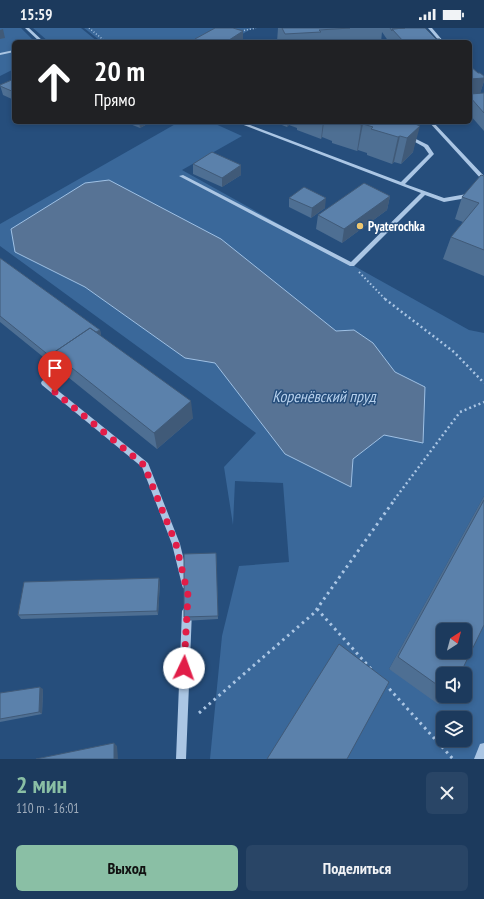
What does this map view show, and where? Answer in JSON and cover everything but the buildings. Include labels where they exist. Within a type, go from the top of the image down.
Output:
[{"type":"street","points":[[27,28],[40,40]]},
{"type":"street","points":[[430,28],[440,40]]},
{"type":"street","points":[[0,54],[12,51]]},
{"type":"street","points":[[243,124],[402,184],[423,194],[444,200],[484,193]]},
{"type":"street","points":[[433,124],[484,180]]},
{"type":"street","points":[[401,134],[415,139],[426,146],[432,154],[402,184]]},
{"type":"street","points":[[180,176],[352,265],[423,194]]},
{"type":"street","points":[[44,383],[144,465],[176,544],[188,598],[181,759]]},
{"type":"street","points":[[479,759],[484,748]]},
{"type":"path","points":[[89,28],[104,40]]},
{"type":"path","points":[[238,28],[243,31]]},
{"type":"path","points":[[237,33],[256,28]]},
{"type":"path","points":[[352,265],[397,309],[435,337],[476,371],[484,383]]},
{"type":"path","points":[[182,728],[317,609],[390,505],[460,412],[484,402]]},
{"type":"path","points":[[317,609],[375,672]]},
{"type":"path","points":[[380,678],[453,759]]},
{"type":"shaded area","points":[[0,28],[21,28],[33,40],[12,40],[12,70],[0,76]]},
{"type":"shaded area","points":[[33,28],[81,28],[96,40],[47,40]]},
{"type":"shaded area","points":[[84,28],[253,28],[232,40],[99,40]]},
{"type":"shaded area","points":[[175,124],[215,124],[242,136],[182,170],[469,330],[484,333],[484,496],[389,669],[436,692],[436,703],[472,703],[472,667],[456,667],[461,659],[472,659],[472,636],[484,609],[484,759],[210,759],[222,636],[239,566],[289,562],[283,483],[235,481],[233,525],[224,467],[256,433],[0,246],[0,224]],"holes":[[[221,239],[336,331],[354,330],[373,343],[395,372],[425,387],[384,435],[353,459],[351,487],[285,454],[215,363],[185,358],[85,287],[15,252]]]},
{"type":"water","name":"Коренёвский пруд","points":[[109,180],[221,239],[336,331],[354,330],[373,343],[395,372],[425,387],[423,443],[384,435],[353,459],[351,487],[285,454],[215,363],[185,358],[85,287],[15,252],[11,229],[85,183]]},
{"type":"place","name":"Pyaterochka","points":[[360,226]]},
{"type":"route","points":[[55,392],[144,465],[176,544],[188,595],[184,668]]}]
